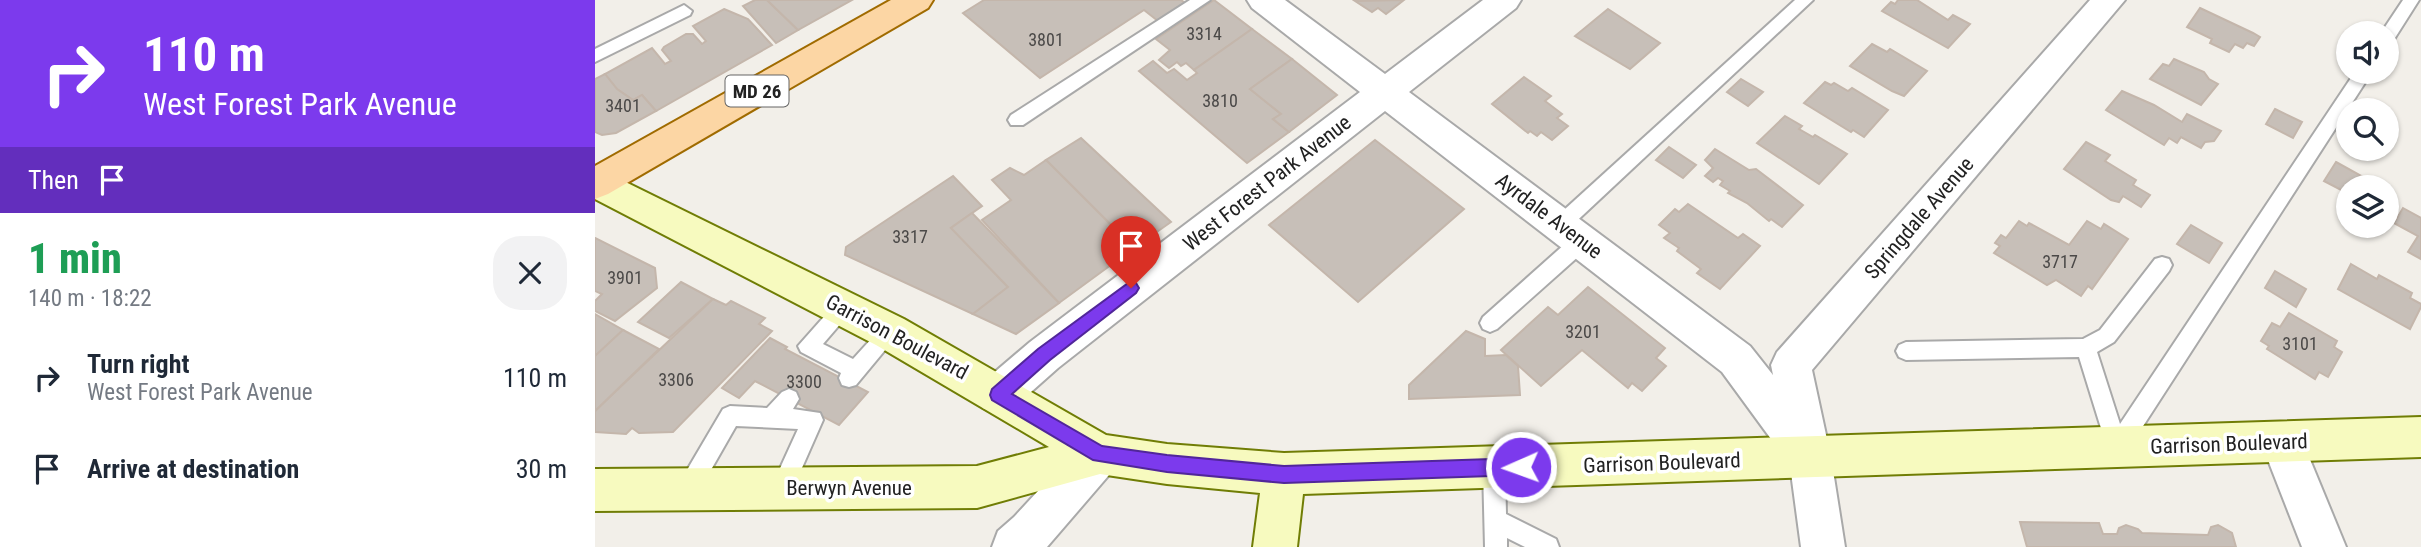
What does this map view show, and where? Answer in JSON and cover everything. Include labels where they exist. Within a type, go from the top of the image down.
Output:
[{"type":"main road","name":"MD 26","points":[[596,183],[917,0]]},
{"type":"main road","name":"Garrison Boulevard","points":[[596,183],[890,332],[1100,454],[1191,467],[1284,474],[2421,437]]},
{"type":"main road","name":"Berwyn Avenue","points":[[595,491],[977,487],[1100,454]]},
{"type":"main road","points":[[1275,547],[1284,474]]},
{"type":"street","name":"Ayrdale Avenue","points":[[1263,0],[1736,359],[1810,458]]},
{"type":"street","name":"West Forest Park Avenue","points":[[998,395],[1044,355],[1505,0]]},
{"type":"street","name":"Springdale Avenue","points":[[1810,458],[1791,365],[2109,0]]},
{"type":"street","points":[[2282,442],[2324,547]]},
{"type":"street","points":[[1014,547],[1030,533],[1100,454]]},
{"type":"street","points":[[1810,458],[1823,547]]},
{"type":"lane","points":[[1017,120],[1202,0]]},
{"type":"lane","points":[[1490,323],[1571,233],[1805,0]]},
{"type":"lane","points":[[2397,21],[2411,0]]},
{"type":"lane","points":[[595,56],[684,11]]},
{"type":"lane","points":[[2117,447],[2356,84]]},
{"type":"lane","points":[[1906,351],[2086,348],[2107,336],[2162,265]]},
{"type":"lane","points":[[843,309],[808,346],[822,361],[851,376],[890,332]]},
{"type":"lane","points":[[2086,348],[2117,447]]},
{"type":"lane","points":[[772,418],[789,399]]},
{"type":"lane","points":[[688,489],[730,416],[815,417],[782,488]]},
{"type":"lane","points":[[1494,468],[1496,547]]},
{"type":"lane","points":[[1495,520],[1548,547]]},
{"type":"building","points":[[755,0],[767,0],[798,30],[776,43],[743,6]]},
{"type":"building","points":[[767,0],[852,0],[798,30]]},
{"type":"building","points":[[984,0],[1181,0],[1185,3],[1158,21],[1144,10],[1040,78],[963,13]]},
{"type":"building","points":[[1214,0],[1252,29],[1194,70],[1186,63],[1181,66],[1177,62],[1169,68],[1159,60],[1170,50],[1156,39]]},
{"type":"building","points":[[1404,0],[1386,14],[1378,8],[1372,12],[1355,1]]},
{"type":"building","points":[[1898,0],[1917,0],[1948,20],[1953,15],[1970,24],[1948,48],[1882,11],[1891,2],[1895,4]]},
{"type":"building","points":[[2200,8],[2260,37],[2254,46],[2247,43],[2243,48],[2235,44],[2229,52],[2210,43],[2212,39],[2187,27]]},
{"type":"building","points":[[724,9],[748,19],[772,45],[656,111],[642,95],[633,100],[617,89],[605,74],[652,48],[665,64],[671,61],[662,50],[664,47],[686,34],[693,34],[702,44],[706,41],[693,26]]},
{"type":"building","points":[[1608,9],[1660,43],[1630,69],[1575,36]]},
{"type":"building","points":[[1252,29],[1292,59],[1250,89],[1281,114],[1273,119],[1289,132],[1247,163],[1139,71],[1153,61],[1167,73],[1174,69],[1187,80],[1197,73],[1194,70]]},
{"type":"building","points":[[1872,44],[1887,52],[1890,49],[1927,71],[1904,96],[1892,91],[1850,66]]},
{"type":"building","points":[[1292,59],[1337,95],[1289,132],[1273,119],[1281,114],[1250,89]]},
{"type":"building","points":[[2174,59],[2204,72],[2218,84],[2201,105],[2150,79],[2163,64],[2169,66]]},
{"type":"building","points":[[605,74],[617,89],[633,100],[642,95],[656,111],[616,133],[602,135],[595,132],[595,79]]},
{"type":"building","points":[[1524,77],[1551,96],[1545,101],[1562,114],[1557,118],[1568,126],[1552,140],[1541,132],[1537,136],[1530,131],[1528,133],[1492,104]]},
{"type":"building","points":[[1741,79],[1763,92],[1748,106],[1727,92]]},
{"type":"building","points":[[1825,82],[1831,85],[1834,83],[1848,91],[1852,88],[1888,110],[1864,137],[1853,130],[1851,132],[1804,103]]},
{"type":"building","points":[[2122,91],[2154,105],[2182,122],[2187,114],[2221,131],[2214,141],[2205,142],[2201,148],[2181,137],[2177,143],[2169,138],[2164,145],[2106,110]]},
{"type":"building","points":[[2275,109],[2302,122],[2293,138],[2266,124]]},
{"type":"building","points":[[1785,116],[1802,126],[1799,129],[1847,154],[1819,184],[1757,143]]},
{"type":"building","points":[[1081,138],[1171,222],[1134,248],[1046,160]]},
{"type":"building","points":[[1375,140],[1464,209],[1358,302],[1269,225]]},
{"type":"building","points":[[2086,142],[2110,155],[2105,161],[2136,180],[2133,185],[2150,195],[2141,207],[2123,196],[2119,202],[2111,200],[2064,169]]},
{"type":"building","points":[[1669,147],[1696,165],[1683,178],[1656,160]]},
{"type":"building","points":[[1715,149],[1749,170],[1756,169],[1803,205],[1782,227],[1771,219],[1769,221],[1747,203],[1728,193],[1730,191],[1720,185],[1723,181],[1718,178],[1713,182],[1705,176],[1713,168],[1705,160]]},
{"type":"building","points":[[1046,160],[1134,248],[1059,303],[982,220],[1011,200],[992,180],[1010,168],[1024,175]]},
{"type":"building","points":[[2336,162],[2360,175],[2336,175],[2336,187],[2324,181]]},
{"type":"building","points":[[953,176],[982,206],[951,228],[1008,287],[973,314],[845,255],[846,247]]},
{"type":"building","points":[[1688,204],[1738,238],[1743,234],[1760,246],[1720,289],[1697,273],[1701,269],[1664,238],[1670,233],[1659,225],[1675,209],[1679,212]]},
{"type":"building","points":[[2403,208],[2421,218],[2421,259],[2408,252],[2418,236],[2399,226],[2399,215]]},
{"type":"building","points":[[972,213],[1059,303],[1016,334],[973,314],[1008,287],[951,228]]},
{"type":"building","points":[[2019,221],[2027,226],[2029,223],[2069,245],[2087,221],[2101,229],[2104,224],[2128,239],[2092,289],[2088,286],[2081,296],[2056,280],[2047,285],[1994,253],[2000,246],[1995,243],[2001,235],[2006,238]]},
{"type":"building","points":[[2191,225],[2222,243],[2209,263],[2177,244]]},
{"type":"building","points":[[595,238],[655,268],[657,288],[615,321],[595,311],[595,301],[602,294],[595,291]]},
{"type":"building","points":[[2351,264],[2377,279],[2379,275],[2412,293],[2410,298],[2421,304],[2421,307],[2410,329],[2338,289]]},
{"type":"building","points":[[2275,271],[2306,289],[2296,307],[2265,288]]},
{"type":"building","points":[[681,282],[713,299],[669,338],[638,322]]},
{"type":"building","points":[[1588,287],[1665,348],[1656,358],[1666,366],[1642,391],[1632,383],[1628,388],[1582,350],[1541,386],[1501,350],[1548,307],[1558,315]]},
{"type":"building","points":[[713,299],[726,305],[731,301],[765,318],[759,324],[772,331],[673,432],[639,433],[632,428],[626,434],[595,432],[595,411]]},
{"type":"building","points":[[2289,313],[2337,341],[2334,347],[2342,352],[2328,377],[2319,372],[2315,379],[2267,349],[2269,346],[2261,341],[2272,323],[2280,327]]},
{"type":"building","points":[[595,314],[623,330],[595,356]]},
{"type":"building","points":[[623,330],[659,349],[595,411],[595,356]]},
{"type":"building","points":[[1466,331],[1485,339],[1485,356],[1506,355],[1518,366],[1520,395],[1409,399],[1409,385]]},
{"type":"building","points":[[770,338],[787,347],[785,349],[868,392],[839,425],[755,381],[739,398],[722,388]]},
{"type":"building","points":[[2020,522],[2099,523],[2103,534],[2117,534],[2119,528],[2126,525],[2142,533],[2208,535],[2211,527],[2218,525],[2232,533],[2236,547],[2027,547]]},
{"type":"route","points":[[1131,288],[1044,355],[998,395],[1100,454],[1167,464],[1284,474],[1521,467]]}]
